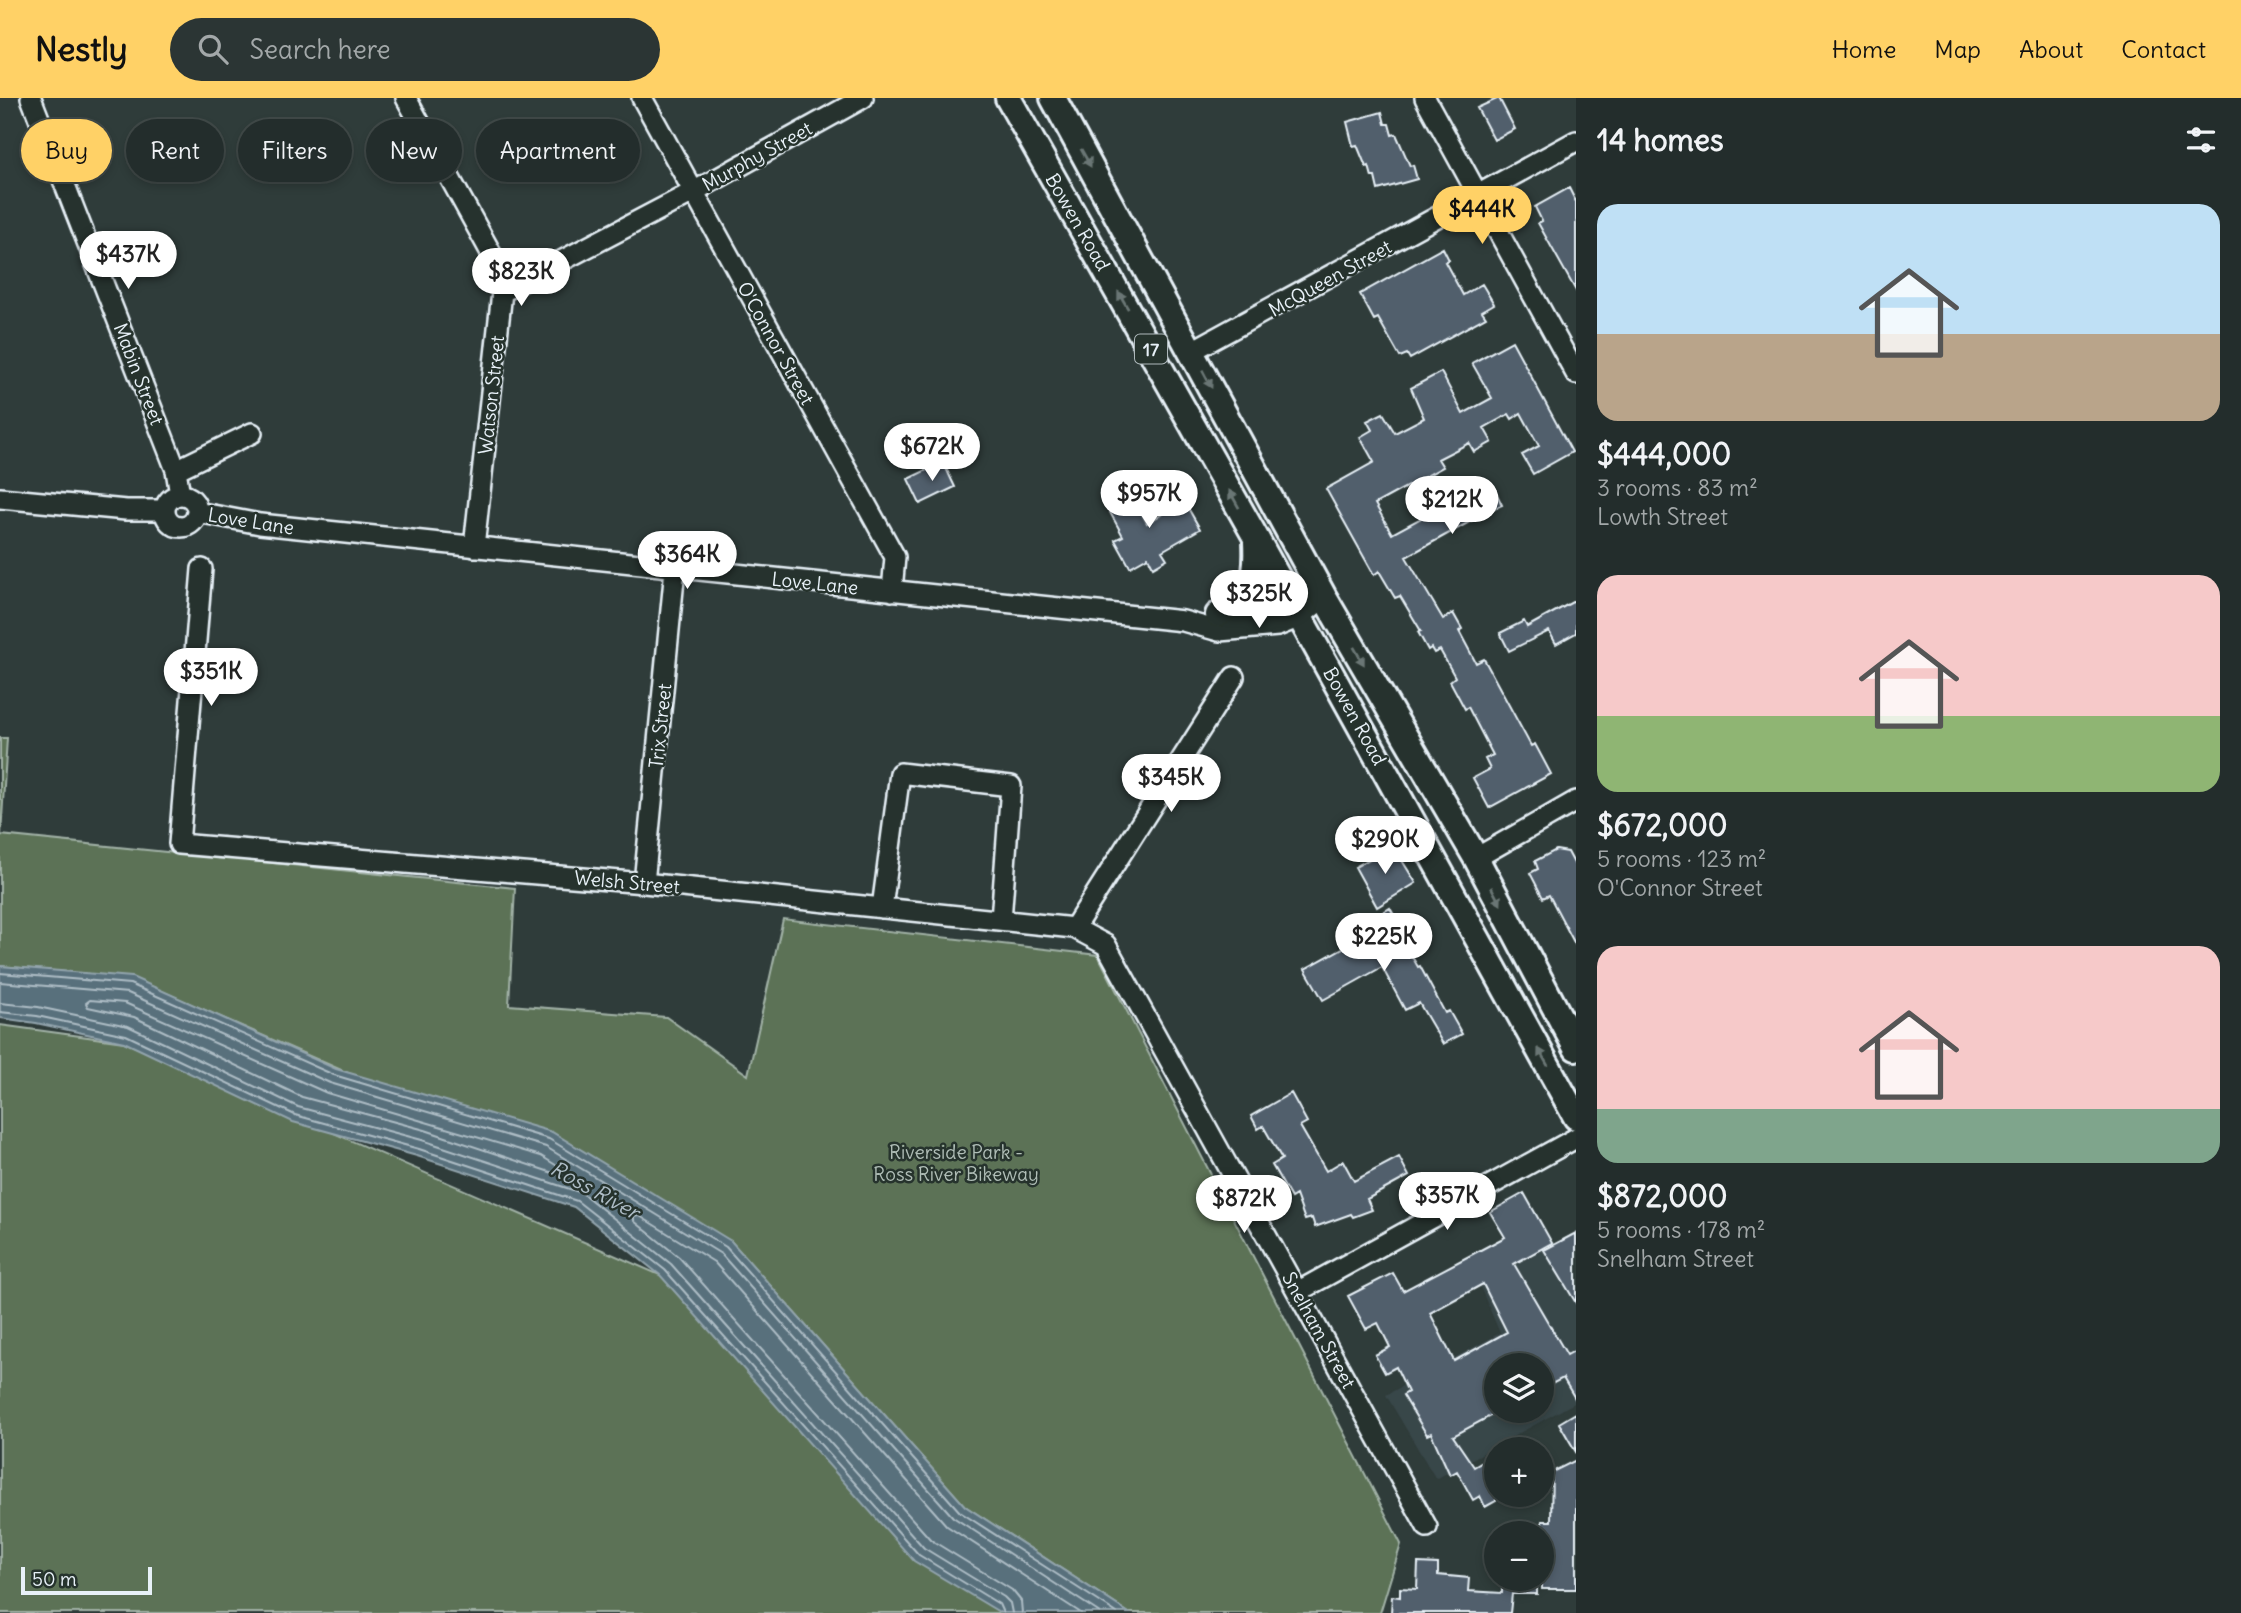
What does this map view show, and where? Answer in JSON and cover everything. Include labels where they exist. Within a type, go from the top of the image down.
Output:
[{"type":"main road","name":"Bowen Road","points":[[1009,98],[1296,609],[1576,1117]]},
{"type":"main road","name":"Bowen Road","points":[[1053,98],[1324,597],[1476,858],[1576,1048]]},
{"type":"main road","points":[[1218,615],[1240,601],[1254,584],[1257,565],[1255,536]]},
{"type":"street","name":"Mabin Street","points":[[31,98],[176,470],[180,495]]},
{"type":"street","name":"Watson Street","points":[[406,98],[490,251],[502,292],[474,547]]},
{"type":"street","name":"O'Connor Street","points":[[642,98],[895,557],[892,591]]},
{"type":"street","name":"Murphy Street","points":[[502,292],[693,192],[863,98]]},
{"type":"street","points":[[1425,98],[1576,374]]},
{"type":"street","name":"McQueen Street","points":[[1192,351],[1478,197],[1576,141]]},
{"type":"street","points":[[176,470],[252,433]]},
{"type":"street","points":[[180,495],[192,500],[197,512],[190,525],[180,528],[167,520],[165,510],[168,501],[180,495]]},
{"type":"street","points":[[0,498],[126,510],[165,510]]},
{"type":"street","name":"Love Lane","points":[[197,512],[260,524],[1183,621],[1219,631],[1278,626],[1296,609]]},
{"type":"street","name":"Welsh Street","points":[[202,569],[179,845],[644,883],[1074,928]]},
{"type":"street","name":"Trix Street","points":[[644,883],[675,569]]},
{"type":"street","name":"Love Lane","points":[[1183,621],[1218,615],[1296,609],[1324,597]]},
{"type":"street","points":[[1074,928],[1234,677]]},
{"type":"street","points":[[882,908],[900,773],[1012,786],[1001,920]]},
{"type":"street","points":[[1476,858],[1576,801]]},
{"type":"street","name":"Snelham Street","points":[[1074,928],[1106,945],[1427,1527]]},
{"type":"street","points":[[1298,1291],[1576,1138]]},
{"type":"shaded area","points":[[1576,1232],[1576,1402],[1554,1414],[1554,1353],[1484,1353],[1484,1423],[1538,1423],[1512,1437],[1484,1437],[1484,1453],[1436,1479],[1386,1395],[1500,1333],[1479,1284]]},
{"type":"green space","name":"Riverside Park - Ross River Bikeway","points":[[0,738],[7,738],[1,835],[515,888],[509,1005],[666,1017],[748,1075],[783,919],[1098,955],[1401,1544],[1380,1613],[1129,1613],[965,1506],[731,1241],[132,978],[0,966]]},
{"type":"green space","points":[[0,1025],[124,1042],[660,1275],[1022,1613],[0,1613]]},
{"type":"water","name":"Ross River","points":[[0,966],[132,977],[336,1069],[552,1132],[731,1241],[965,1506],[1129,1613],[1001,1613],[914,1561],[660,1275],[574,1207],[417,1156],[293,1122],[124,1042],[0,1018]]},
{"type":"building","points":[[1499,98],[1515,129],[1494,140],[1477,108]]},
{"type":"building","points":[[1382,112],[1385,124],[1389,124],[1392,135],[1396,134],[1410,166],[1413,165],[1417,179],[1378,190],[1369,166],[1366,167],[1357,145],[1353,146],[1347,122]]},
{"type":"building","points":[[1569,188],[1576,202],[1576,291],[1538,223],[1542,221],[1535,207]]},
{"type":"building","points":[[1443,248],[1449,260],[1445,262],[1463,295],[1482,284],[1494,304],[1482,311],[1486,317],[1410,359],[1407,354],[1400,357],[1378,318],[1374,320],[1360,294]]},
{"type":"building","points":[[1512,341],[1572,452],[1533,474],[1522,455],[1539,446],[1521,413],[1512,419],[1509,414],[1484,428],[1492,442],[1474,452],[1469,443],[1438,459],[1443,467],[1375,504],[1392,534],[1460,497],[1463,502],[1494,488],[1502,505],[1472,518],[1473,520],[1406,557],[1443,619],[1453,613],[1476,663],[1484,659],[1531,746],[1535,744],[1551,774],[1489,808],[1473,778],[1490,769],[1485,759],[1493,755],[1468,707],[1465,709],[1450,681],[1455,677],[1440,650],[1434,653],[1431,648],[1428,650],[1418,632],[1421,631],[1400,596],[1395,598],[1379,571],[1374,575],[1326,489],[1374,462],[1360,437],[1372,430],[1367,421],[1383,413],[1395,433],[1424,418],[1411,388],[1441,372],[1463,414],[1492,398],[1472,363]]},
{"type":"building","points":[[943,462],[955,487],[920,504],[908,479]]},
{"type":"building","points":[[1130,492],[1147,523],[1184,501],[1200,529],[1162,551],[1167,559],[1153,567],[1148,557],[1130,567],[1115,540],[1123,536],[1106,505]]},
{"type":"building","points":[[1576,600],[1576,633],[1556,644],[1549,631],[1509,651],[1500,633],[1524,621],[1527,627]]},
{"type":"building","points":[[1393,846],[1416,883],[1377,907],[1355,867]]},
{"type":"building","points":[[1556,850],[1568,852],[1576,867],[1576,946],[1549,895],[1543,898],[1530,873],[1538,869],[1535,861]]},
{"type":"building","points":[[1390,908],[1398,922],[1393,924],[1418,967],[1420,966],[1445,1013],[1449,1011],[1462,1034],[1443,1044],[1419,1003],[1405,1010],[1382,967],[1323,1000],[1305,969],[1377,929],[1372,919]]},
{"type":"building","points":[[1291,1093],[1307,1122],[1300,1126],[1326,1171],[1343,1161],[1354,1181],[1399,1157],[1409,1176],[1367,1199],[1372,1210],[1353,1217],[1351,1214],[1315,1227],[1312,1218],[1305,1220],[1296,1195],[1291,1198],[1272,1165],[1282,1159],[1263,1126],[1258,1129],[1251,1116]]},
{"type":"building","points":[[1524,1193],[1552,1243],[1514,1264],[1567,1355],[1576,1350],[1576,1400],[1563,1378],[1554,1383],[1554,1353],[1484,1353],[1484,1419],[1453,1436],[1474,1467],[1484,1461],[1484,1505],[1480,1496],[1473,1500],[1457,1471],[1450,1475],[1431,1433],[1427,1435],[1403,1395],[1408,1392],[1396,1367],[1385,1373],[1375,1355],[1390,1347],[1378,1323],[1366,1329],[1348,1296],[1393,1273],[1403,1291],[1505,1237],[1490,1212]],"holes":[[[1483,1284],[1507,1332],[1454,1361],[1430,1313]]]},
{"type":"building","points":[[1576,1233],[1576,1303],[1544,1250]]},
{"type":"building","points":[[1576,1413],[1576,1452],[1559,1423]]},
{"type":"building","points":[[1576,1460],[1576,1589],[1554,1589],[1554,1521],[1551,1521],[1551,1507],[1554,1507],[1554,1471]]},
{"type":"building","points":[[1418,1563],[1438,1564],[1438,1575],[1469,1578],[1468,1591],[1537,1591],[1537,1594],[1512,1594],[1510,1613],[1391,1613],[1392,1596],[1400,1597],[1400,1588],[1417,1589]]}]
